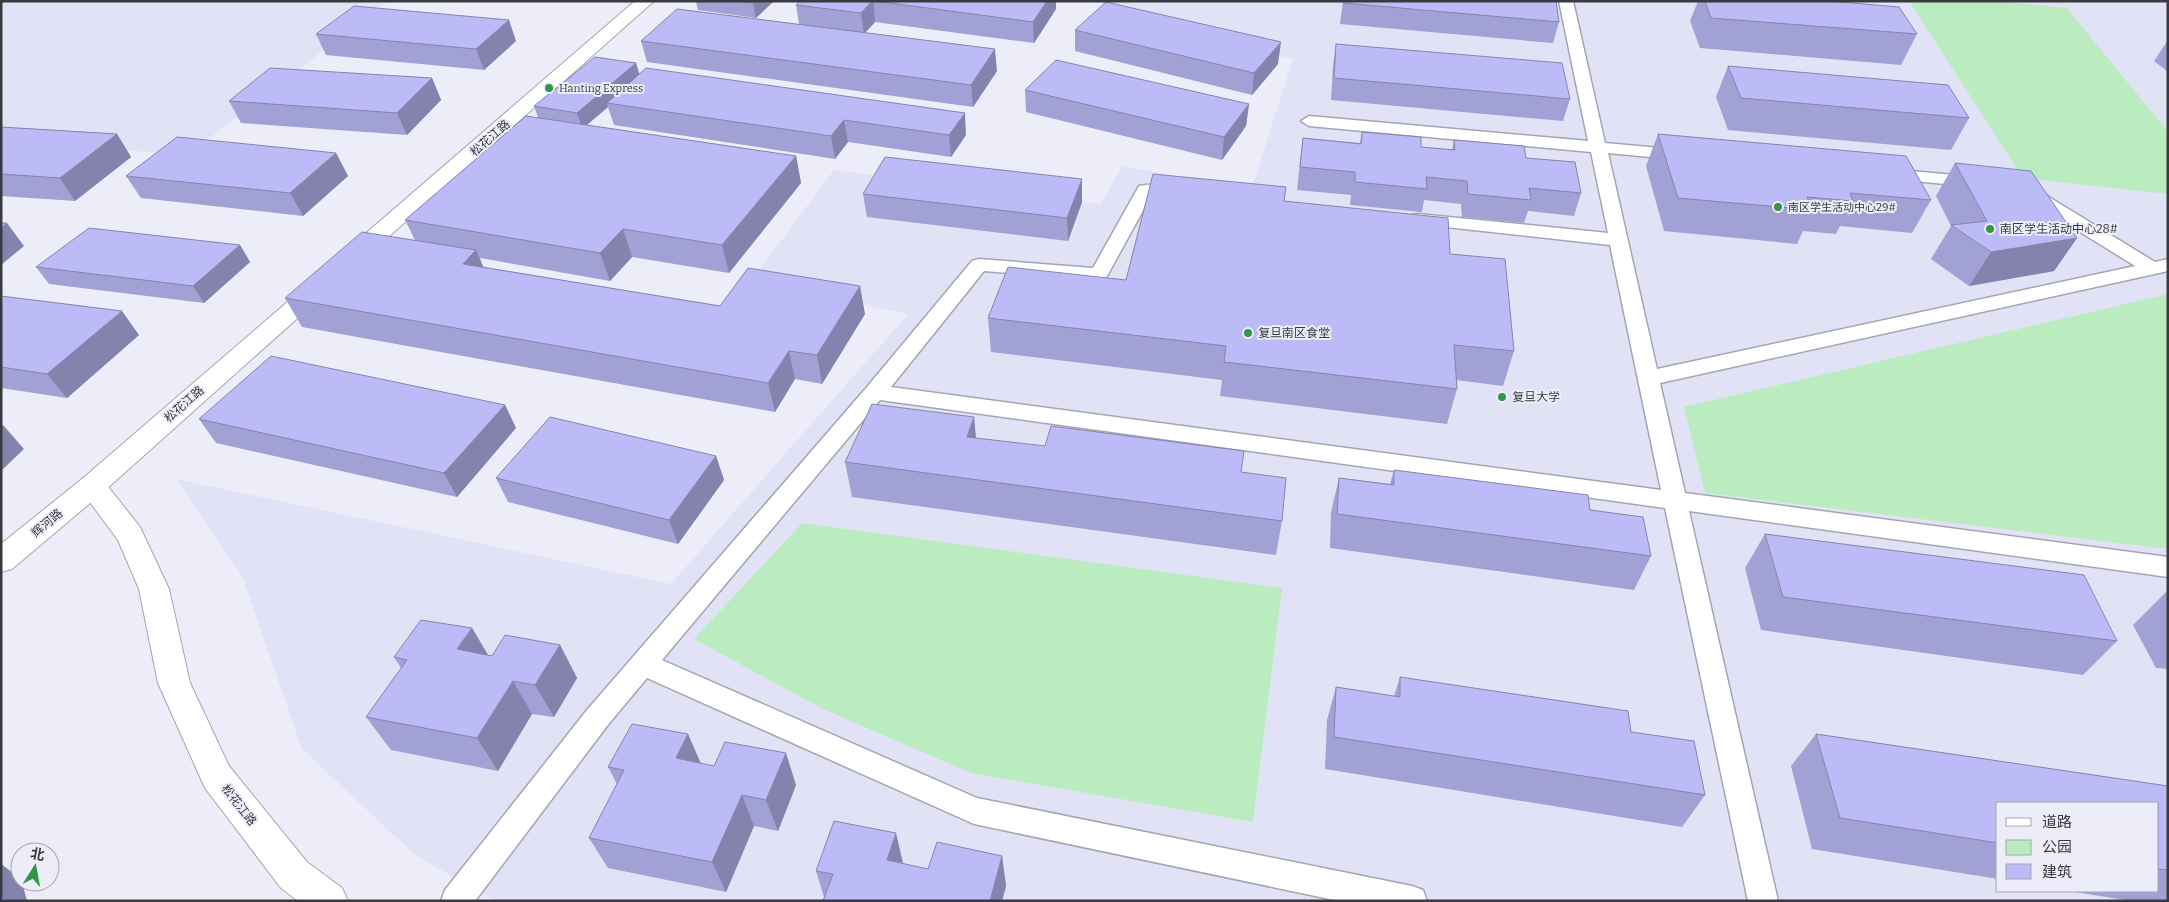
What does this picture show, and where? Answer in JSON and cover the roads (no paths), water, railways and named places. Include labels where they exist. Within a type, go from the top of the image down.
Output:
[{"type":"street","name":"松花江路","points":[[329,901],[294,875],[217,777],[174,683],[154,589],[130,535],[92,486],[646,1]]},
{"type":"street","name":"辉河路","points":[[1,561],[92,486]]},
{"type":"lane","points":[[1566,1],[1763,901]]},
{"type":"lane","points":[[1309,121],[1696,157]]},
{"type":"lane","points":[[1873,173],[1990,184]]},
{"type":"lane","points":[[2020,186],[2159,266]]},
{"type":"lane","points":[[456,901],[597,718],[875,392],[979,265],[1099,274],[1145,190],[1204,196]]},
{"type":"lane","points":[[1402,217],[1618,240]]},
{"type":"lane","points":[[1649,378],[2159,266]]},
{"type":"lane","points":[[875,392],[2168,567]]},
{"type":"lane","points":[[643,664],[974,810],[1412,901]]},
{"type":"place","name":"Hanting Express","points":[[549,88]]},
{"type":"place","name":"南区学生活动中心29#","points":[[1778,207]]},
{"type":"place","name":"南区学生活动中心28#","points":[[1990,229]]},
{"type":"place","name":"复旦南区食堂","points":[[1248,333]]},
{"type":"place","name":"复旦大学","points":[[1502,397]]}]
